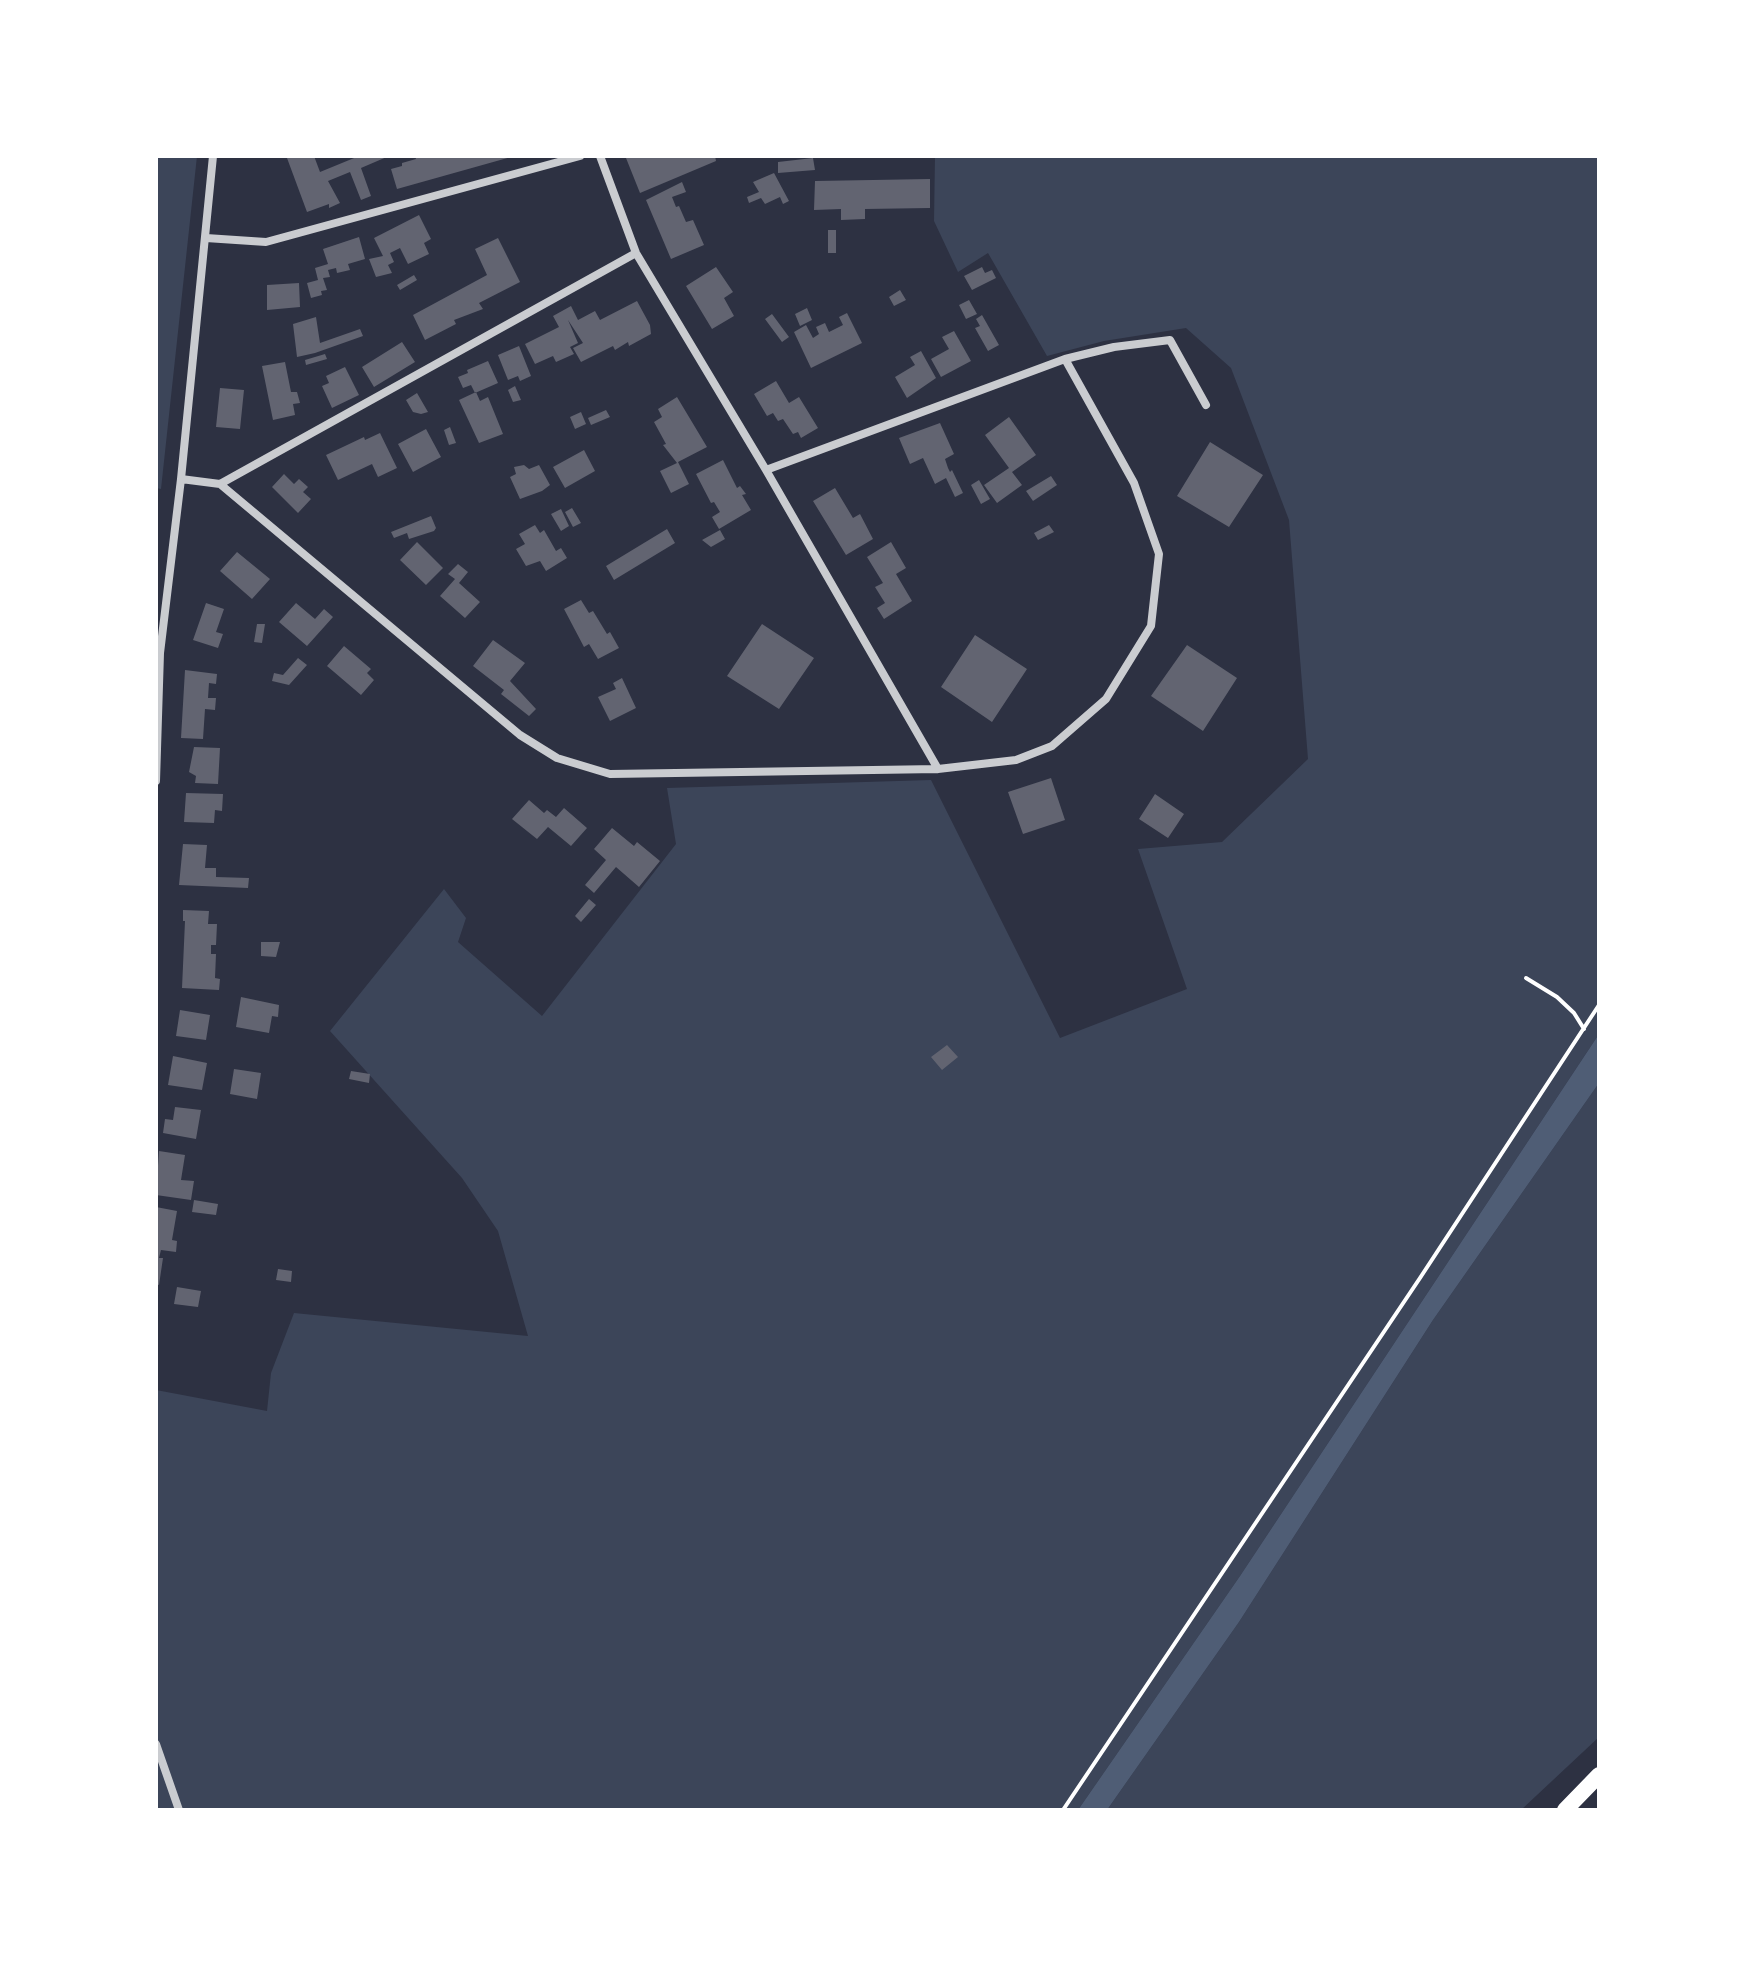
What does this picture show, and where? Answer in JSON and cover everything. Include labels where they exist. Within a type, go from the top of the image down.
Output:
[{"type":"highway","points":[[1565,1810],[1599,1775]]},
{"type":"street","points":[[156,781],[160,653],[181,479],[213,156]]},
{"type":"street","points":[[206,238],[266,242],[580,156]]},
{"type":"street","points":[[600,156],[636,253],[766,470],[938,769]]},
{"type":"street","points":[[220,484],[636,253]]},
{"type":"street","points":[[766,470],[1065,359],[1114,347],[1170,340],[1206,405]]},
{"type":"street","points":[[181,479],[220,484],[520,735],[557,758],[610,774],[938,769],[1016,760],[1052,746],[1106,699],[1151,626],[1159,554],[1134,483],[1065,359]]},
{"type":"street","points":[[156,1744],[179,1810]]},
{"type":"path","points":[[1526,978],[1557,997],[1574,1013],[1584,1029]]},
{"type":"path","points":[[1063,1810],[1599,1005]]},
{"type":"shaded area","points":[[156,156],[197,156],[161,489],[156,488]]},
{"type":"shaded area","points":[[935,156],[1599,156],[1599,1034],[1240,1576],[1078,1810],[156,1810],[156,1390],[267,1411],[271,1373],[294,1313],[528,1336],[498,1231],[462,1178],[330,1031],[444,889],[466,918],[458,942],[542,1016],[676,844],[667,788],[931,780],[1060,1038],[1187,989],[1138,849],[1222,842],[1308,759],[1289,520],[1231,368],[1186,328],[1104,341],[1047,356],[988,253],[958,272],[934,221]]},
{"type":"shaded area","points":[[1599,1034],[1599,1083],[1433,1320],[1239,1622],[1107,1810],[1078,1810],[1240,1576]]},
{"type":"shaded area","points":[[1599,1083],[1599,1737],[1521,1810],[1107,1810],[1239,1622],[1433,1320]]},
{"type":"building","points":[[314,156],[320,172],[359,156],[389,156],[361,168],[371,196],[361,200],[350,172],[328,181],[340,203],[307,212],[287,158]]},
{"type":"building","points":[[415,156],[511,157],[397,189],[391,169],[416,159]]},
{"type":"building","points":[[715,156],[716,161],[640,193],[626,158]]},
{"type":"building","points":[[813,158],[815,170],[778,173],[778,162]]},
{"type":"building","points":[[774,173],[789,201],[783,204],[780,197],[765,204],[761,198],[749,203],[747,197],[759,192],[753,182]]},
{"type":"building","points":[[930,179],[930,208],[865,209],[865,219],[841,220],[841,209],[814,210],[815,181]]},
{"type":"building","points":[[682,182],[686,192],[672,197],[686,222],[693,220],[704,245],[671,259],[646,200]]},
{"type":"building","points":[[419,215],[431,239],[424,243],[429,254],[408,264],[400,248],[390,253],[394,262],[388,265],[392,273],[376,277],[369,259],[383,256],[374,238]]},
{"type":"building","points":[[828,230],[836,230],[836,253],[828,253]]},
{"type":"building","points":[[359,237],[365,259],[348,264],[350,270],[337,273],[336,268],[328,270],[330,277],[323,278],[327,290],[311,298],[307,283],[318,280],[315,268],[328,264],[323,249]]},
{"type":"building","points":[[498,238],[520,282],[479,303],[483,309],[454,320],[456,324],[425,340],[413,315],[487,275],[475,249]]},
{"type":"building","points":[[716,267],[733,292],[724,298],[734,316],[712,329],[686,286]]},
{"type":"building","points":[[982,267],[985,273],[992,270],[996,278],[972,290],[964,276]]},
{"type":"building","points":[[414,275],[417,280],[400,290],[397,285]]},
{"type":"building","points":[[299,283],[300,307],[267,310],[267,285]]},
{"type":"building","points":[[900,290],[906,300],[894,306],[889,297]]},
{"type":"building","points":[[969,300],[977,314],[966,319],[959,305]]},
{"type":"building","points":[[637,301],[650,325],[651,334],[629,346],[628,342],[615,350],[613,346],[581,362],[573,348],[583,343],[568,320],[578,343],[570,347],[574,354],[556,362],[553,356],[535,364],[525,344],[559,327],[553,316],[571,306],[578,320],[595,311],[600,320]]},
{"type":"building","points":[[807,308],[812,320],[800,326],[795,314]]},
{"type":"building","points":[[847,313],[862,343],[811,368],[794,332],[806,325],[813,338],[819,334],[816,327],[825,323],[829,332],[843,325],[839,317]]},
{"type":"building","points":[[772,314],[789,337],[782,342],[765,319]]},
{"type":"building","points":[[982,315],[999,345],[988,351],[975,328],[980,326],[976,319]]},
{"type":"building","points":[[316,317],[320,343],[360,329],[363,336],[297,357],[293,324]]},
{"type":"building","points":[[954,331],[971,361],[941,377],[931,359],[949,349],[942,337]]},
{"type":"building","points":[[402,342],[415,362],[374,387],[362,367]]},
{"type":"building","points":[[519,346],[531,376],[520,381],[518,376],[508,380],[498,355]]},
{"type":"building","points":[[921,351],[936,378],[907,398],[895,377],[915,365],[910,357]]},
{"type":"building","points":[[325,354],[327,359],[306,365],[305,360]]},
{"type":"building","points":[[488,361],[498,383],[475,393],[471,385],[463,388],[458,377]]},
{"type":"building","points":[[285,362],[291,392],[297,392],[300,403],[293,404],[295,415],[273,420],[262,366]]},
{"type":"building","points":[[345,367],[359,395],[332,408],[322,386],[329,383],[326,376]]},
{"type":"building","points":[[776,381],[789,403],[799,397],[818,428],[801,438],[798,432],[793,434],[783,419],[778,421],[773,413],[767,416],[754,394]]},
{"type":"building","points":[[515,386],[521,400],[513,402],[508,390]]},
{"type":"building","points":[[220,388],[244,390],[240,429],[216,427]]},
{"type":"building","points":[[476,392],[480,401],[488,397],[503,434],[479,443],[459,400]]},
{"type":"building","points":[[417,393],[428,412],[413,412],[406,400]]},
{"type":"building","points":[[677,397],[707,447],[678,462],[689,484],[671,493],[660,471],[677,463],[663,445],[666,444],[654,422],[662,417],[658,409]]},
{"type":"building","points":[[606,410],[610,417],[591,425],[588,418]]},
{"type":"building","points":[[581,412],[586,424],[575,429],[570,417]]},
{"type":"building","points":[[1009,417],[1036,455],[1012,472],[1022,485],[997,503],[984,485],[1009,468],[985,435]]},
{"type":"building","points":[[940,423],[954,454],[945,459],[963,493],[955,497],[946,478],[935,484],[923,458],[910,464],[899,438]]},
{"type":"building","points":[[450,427],[456,443],[449,445],[444,430]]},
{"type":"building","points":[[426,429],[441,457],[413,472],[398,444]]},
{"type":"building","points":[[380,433],[397,468],[378,477],[372,464],[338,480],[326,455]]},
{"type":"building","points":[[1210,442],[1263,475],[1229,527],[1177,496]]},
{"type":"building","points":[[584,450],[595,471],[565,488],[553,467]]},
{"type":"building","points":[[723,460],[737,488],[740,486],[746,494],[742,495],[751,510],[719,529],[712,517],[720,512],[714,502],[711,503],[696,474]]},
{"type":"building","points":[[524,465],[529,469],[539,465],[550,485],[520,499],[510,477],[516,474],[514,467]]},
{"type":"building","points":[[284,474],[294,484],[299,479],[308,487],[303,492],[311,499],[298,513],[272,487]]},
{"type":"building","points":[[1051,476],[1057,485],[1033,501],[1026,491]]},
{"type":"building","points":[[979,480],[990,499],[981,504],[971,485]]},
{"type":"building","points":[[835,488],[853,518],[860,514],[873,539],[846,555],[813,501]]},
{"type":"building","points":[[572,508],[581,523],[573,527],[565,512]]},
{"type":"building","points":[[561,509],[569,526],[561,531],[551,514]]},
{"type":"building","points":[[431,516],[436,528],[434,531],[409,539],[407,533],[394,538],[391,532]]},
{"type":"building","points":[[535,525],[540,533],[544,530],[556,551],[561,548],[567,558],[546,571],[540,561],[526,566],[516,549],[525,544],[519,534]]},
{"type":"building","points":[[1049,525],[1054,532],[1038,540],[1034,533]]},
{"type":"building","points":[[667,529],[675,543],[614,580],[606,566]]},
{"type":"building","points":[[720,530],[725,539],[711,547],[702,540]]},
{"type":"building","points":[[417,542],[443,568],[426,585],[400,560]]},
{"type":"building","points":[[891,542],[906,568],[896,574],[912,601],[884,619],[877,608],[885,603],[875,587],[883,583],[867,557]]},
{"type":"building","points":[[237,552],[270,579],[252,599],[220,571]]},
{"type":"building","points":[[458,564],[468,572],[459,583],[480,602],[465,618],[440,596],[455,579],[448,574]]},
{"type":"building","points":[[581,600],[589,613],[593,611],[607,634],[610,632],[619,648],[598,659],[589,644],[584,647],[564,609]]},
{"type":"building","points":[[206,603],[224,609],[216,632],[223,634],[218,648],[193,640]]},
{"type":"building","points":[[296,603],[315,619],[324,609],[333,617],[307,646],[279,622]]},
{"type":"building","points":[[257,624],[265,624],[262,643],[254,642]]},
{"type":"building","points":[[762,624],[814,658],[779,709],[727,676]]},
{"type":"building","points":[[975,635],[1027,669],[992,722],[941,687]]},
{"type":"building","points":[[493,640],[525,663],[510,681],[536,709],[529,716],[501,694],[504,690],[473,666]]},
{"type":"building","points":[[1187,645],[1237,678],[1203,731],[1151,696]]},
{"type":"building","points":[[344,646],[371,669],[367,673],[374,680],[361,695],[327,666]]},
{"type":"building","points":[[298,658],[307,665],[289,685],[272,681],[274,673],[283,675]]},
{"type":"building","points":[[185,670],[217,674],[216,684],[209,683],[208,698],[216,698],[215,710],[205,709],[203,739],[181,738]]},
{"type":"building","points":[[622,678],[636,708],[610,721],[598,697],[616,689],[613,683]]},
{"type":"building","points":[[194,747],[220,748],[218,784],[195,783],[196,776],[189,772]]},
{"type":"building","points":[[1051,778],[1065,820],[1023,834],[1008,792]]},
{"type":"building","points":[[186,793],[223,794],[222,811],[215,810],[214,823],[184,822]]},
{"type":"building","points":[[1155,794],[1184,814],[1168,838],[1139,819]]},
{"type":"building","points":[[529,800],[544,813],[547,810],[556,817],[564,808],[587,828],[571,846],[548,827],[537,839],[512,819]]},
{"type":"building","points":[[612,828],[634,846],[637,842],[660,861],[639,887],[616,867],[594,893],[585,885],[606,860],[594,849]]},
{"type":"building","points":[[183,844],[207,845],[205,868],[216,868],[216,877],[249,878],[248,888],[179,885]]},
{"type":"building","points":[[589,899],[596,905],[581,922],[575,916]]},
{"type":"building","points":[[183,910],[209,911],[208,924],[217,924],[216,945],[211,945],[211,954],[216,954],[215,978],[220,979],[219,990],[182,988]]},
{"type":"building","points":[[261,942],[280,942],[276,957],[261,956]]},
{"type":"building","points":[[241,997],[279,1005],[278,1017],[272,1016],[269,1033],[236,1027]]},
{"type":"building","points":[[180,1010],[210,1015],[206,1040],[176,1036]]},
{"type":"building","points":[[947,1045],[958,1057],[942,1070],[931,1057]]},
{"type":"building","points":[[173,1056],[207,1063],[202,1090],[168,1085]]},
{"type":"building","points":[[234,1069],[261,1073],[257,1099],[230,1094]]},
{"type":"building","points":[[351,1071],[370,1074],[369,1083],[349,1079]]},
{"type":"building","points":[[175,1107],[201,1110],[196,1139],[163,1133],[165,1119],[173,1120]]},
{"type":"building","points":[[159,1151],[185,1155],[181,1180],[194,1181],[191,1200],[156,1195]]},
{"type":"building","points":[[194,1200],[218,1204],[216,1215],[192,1212]]},
{"type":"building","points":[[156,1207],[177,1211],[172,1240],[177,1241],[176,1252],[161,1250],[159,1258],[163,1258],[159,1285],[156,1284]]},
{"type":"building","points":[[278,1269],[292,1271],[291,1282],[276,1280]]},
{"type":"building","points":[[177,1287],[201,1291],[198,1307],[174,1304]]}]
